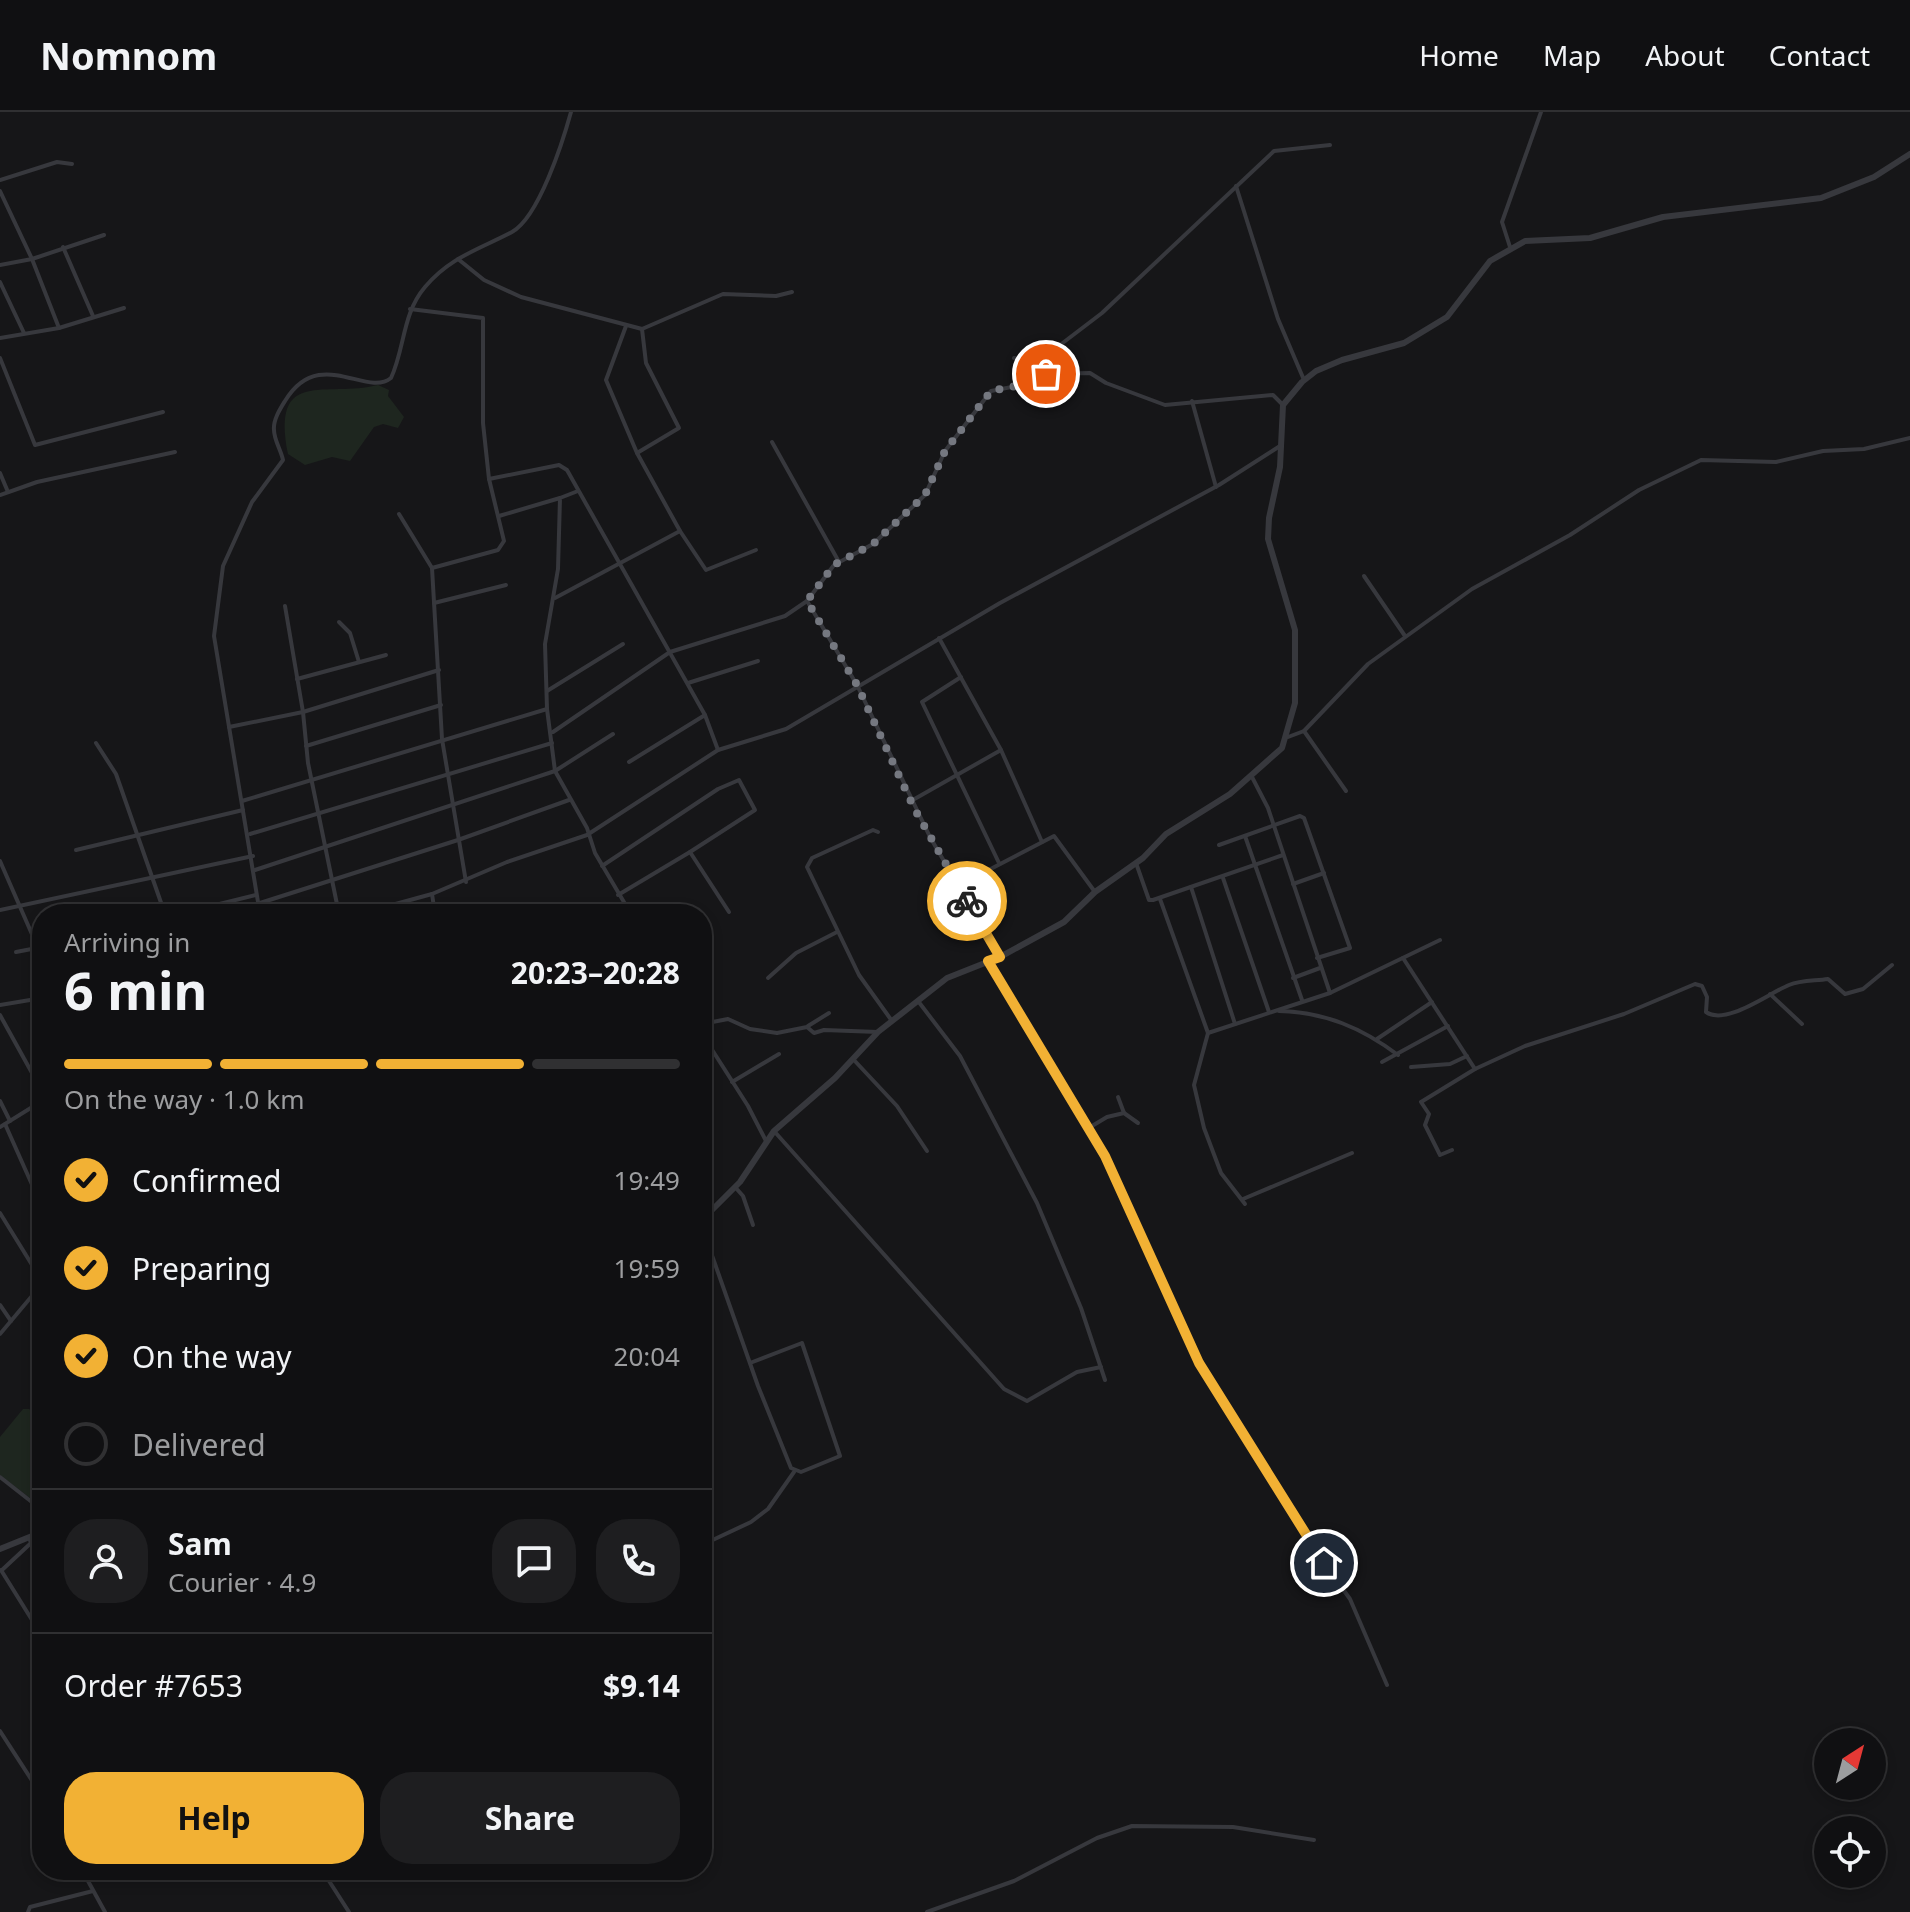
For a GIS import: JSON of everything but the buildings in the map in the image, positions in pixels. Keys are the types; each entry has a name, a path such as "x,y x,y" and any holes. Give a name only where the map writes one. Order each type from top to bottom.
{"street":[{"path":"569,800 458,840 259,903 250,834 228,728 214,636 223,566 246,514 283,460 274,430 280,409 298,384 328,373 386,382 393,374 410,309 423,288 473,248 515,230 525,220 542,194 571,112"},
{"path":"1510,247 1502,222 1541,112"},
{"path":"1039,361 1102,313 1274,151 1330,145"},
{"path":"712,1210 735,1187 774,1131 878,1032 947,978 1000,957 1064,922 1095,892 1136,862 1166,834 1252,777 1282,748 1288,737 1295,703 1295,630 1268,539 1283,405 1304,380 1342,360 1404,343 1447,317 1490,261 1510,247 1541,239 1603,236 1663,217 1821,198 1874,177 1910,154"},
{"path":"0,180 57,162 72,164"},
{"path":"1236,186 1278,319 1304,380"},
{"path":"0,191 32,259 59,328"},
{"path":"0,265 32,259 104,235"},
{"path":"63,247 93,316"},
{"path":"458,259 484,280 521,297 642,329 723,294 776,296 792,292"},
{"path":"0,282 24,333"},
{"path":"0,338 59,328 124,308"},
{"path":"410,309 483,318 483,423 489,479 503,547 432,568"},
{"path":"626,326 606,380 637,453 680,531 706,570 756,550"},
{"path":"637,453 679,428 646,363 642,329"},
{"path":"0,358 35,445 163,412"},
{"path":"1014,358 1039,361 1063,374"},
{"path":"553,732 670,652 785,616 807,601 839,562 873,544 925,495 945,451 991,391 1037,382 1046,374 1090,373 1106,383 1165,405 1273,395 1283,405"},
{"path":"1192,401 1216,487"},
{"path":"1288,737 1304,731 1349,682 1405,637 1510,566 1570,535 1639,490 1701,460 1776,462 1823,451 1864,449 1910,438"},
{"path":"772,442 839,562"},
{"path":"396,904 466,882 507,862 587,835 718,750 786,729 939,638 1216,487 1280,446"},
{"path":"0,495 37,482 175,452"},
{"path":"489,479 559,465 567,470 688,683 705,715 718,750"},
{"path":"0,473 8,492"},
{"path":"499,516 578,491"},
{"path":"560,498 554,599 545,644 547,709 553,732 555,771 587,828 587,835 602,866 625,904"},
{"path":"399,514 432,568 442,739 466,882"},
{"path":"554,599 618,561 680,531"},
{"path":"1364,576 1405,637"},
{"path":"434,603 506,585"},
{"path":"807,601 857,685 911,801 1000,957"},
{"path":"285,606 306,746 337,904"},
{"path":"339,622 350,633 359,663"},
{"path":"939,638 1001,750 1042,842"},
{"path":"547,691 623,644"},
{"path":"297,679 386,655"},
{"path":"688,683 758,661"},
{"path":"228,728 303,712 439,670"},
{"path":"962,676 922,702 999,863"},
{"path":"306,746 441,705"},
{"path":"242,801 547,709"},
{"path":"629,762 705,715"},
{"path":"1304,731 1346,791"},
{"path":"255,870 555,771 613,734"},
{"path":"96,743 116,774 161,904"},
{"path":"250,834 552,743"},
{"path":"911,801 1001,750"},
{"path":"1252,777 1268,808 1330,993"},
{"path":"602,866 718,789 739,780 755,810 618,895"},
{"path":"76,850 243,810"},
{"path":"1219,845 1300,816 1304,818 1350,948 1317,958"},
{"path":"878,832 873,830 807,862 859,975 892,1021"},
{"path":"958,886 1054,836 1095,892"},
{"path":"1245,836 1253,867 1302,1001"},
{"path":"690,852 729,912"},
{"path":"1136,862 1149,900 1223,878 1283,855"},
{"path":"0,910 253,856"},
{"path":"0,861 32,931"},
{"path":"1293,884 1324,873"},
{"path":"1223,878 1272,1012"},
{"path":"1191,887 1235,1024"},
{"path":"432,894 434,904"},
{"path":"220,904 256,895"},
{"path":"1160,899 1208,1033 1194,1085 1204,1128 1221,1173 1244,1202 1352,1153"},
{"path":"768,978 796,953 837,932"},
{"path":"1208,1033 1330,993 1440,940"},
{"path":"16,952 32,949"},
{"path":"1403,958 1475,1069"},
{"path":"988,961 1105,1156 1199,1363 1311,1545 1350,1599 1387,1685"},
{"path":"1452,1150 1440,1155 1425,1125 1429,1114 1421,1102 1475,1069 1525,1046 1624,1014 1695,984 1702,986 1710,1016 1744,1009 1793,983 1828,979 1845,994 1863,989 1892,965"},
{"path":"1292,978 1320,968"},
{"path":"1770,994 1802,1024"},
{"path":"0,1005 32,1000"},
{"path":"918,1001 960,1056 1037,1203 1081,1308 1105,1380"},
{"path":"1377,1039 1432,1002"},
{"path":"1272,1012 1301,1012 1335,1020 1377,1039 1398,1055"},
{"path":"712,1022 728,1019 750,1029 777,1033 807,1027 829,1013"},
{"path":"0,1015 32,1073"},
{"path":"1382,1062 1448,1026"},
{"path":"807,1027 814,1033 824,1030 878,1032"},
{"path":"712,1050 766,1141"},
{"path":"732,1082 779,1054"},
{"path":"1411,1067 1450,1064 1467,1056"},
{"path":"853,1059 897,1106 927,1151"},
{"path":"1118,1097 1124,1113 1138,1123"},
{"path":"0,1101 5,1124 32,1185"},
{"path":"5,1124 32,1107"},
{"path":"1087,1129 1107,1117 1124,1113"},
{"path":"774,1131 1004,1389 1027,1401 1077,1372 1101,1367"},
{"path":"735,1187 743,1196 753,1225"},
{"path":"0,1213 32,1267"},
{"path":"0,1235 9,1230"},
{"path":"712,1255 776,1433 794,1472"},
{"path":"0,1334 32,1295"},
{"path":"0,1305 11,1321"},
{"path":"712,1540 760,1516 794,1472 840,1456 802,1343 750,1363"},
{"path":"0,1477 32,1502"},
{"path":"0,1549 30,1540"},
{"path":"30,1540 1,1571 32,1620"},
{"path":"0,1731 32,1781"},
{"path":"927,1912 1014,1881 1097,1838 1132,1826 1233,1827 1314,1840"},
{"path":"87,1880 105,1912"},
{"path":"328,1880 349,1912"},
{"path":"28,1912 30,1907 93,1891"}],"shaded area":[{"path":"378,385 389,390 388,396 404,417 398,428 383,424 374,427 350,461 332,457 305,465 288,454 285,427 287,408 295,397 307,392"},
{"path":"23,1409 32,1411 32,1499 0,1475 0,1437"}],"way so far":[{"path":"967,901 914,808 857,685 807,601 834,565 873,544 898,517 925,495 945,451 991,391 1037,382 1046,374"}],"route":[{"path":"967,901 1000,957 988,961 1013,1000 1039,1051 1105,1156 1199,1363 1324,1563"}]}
